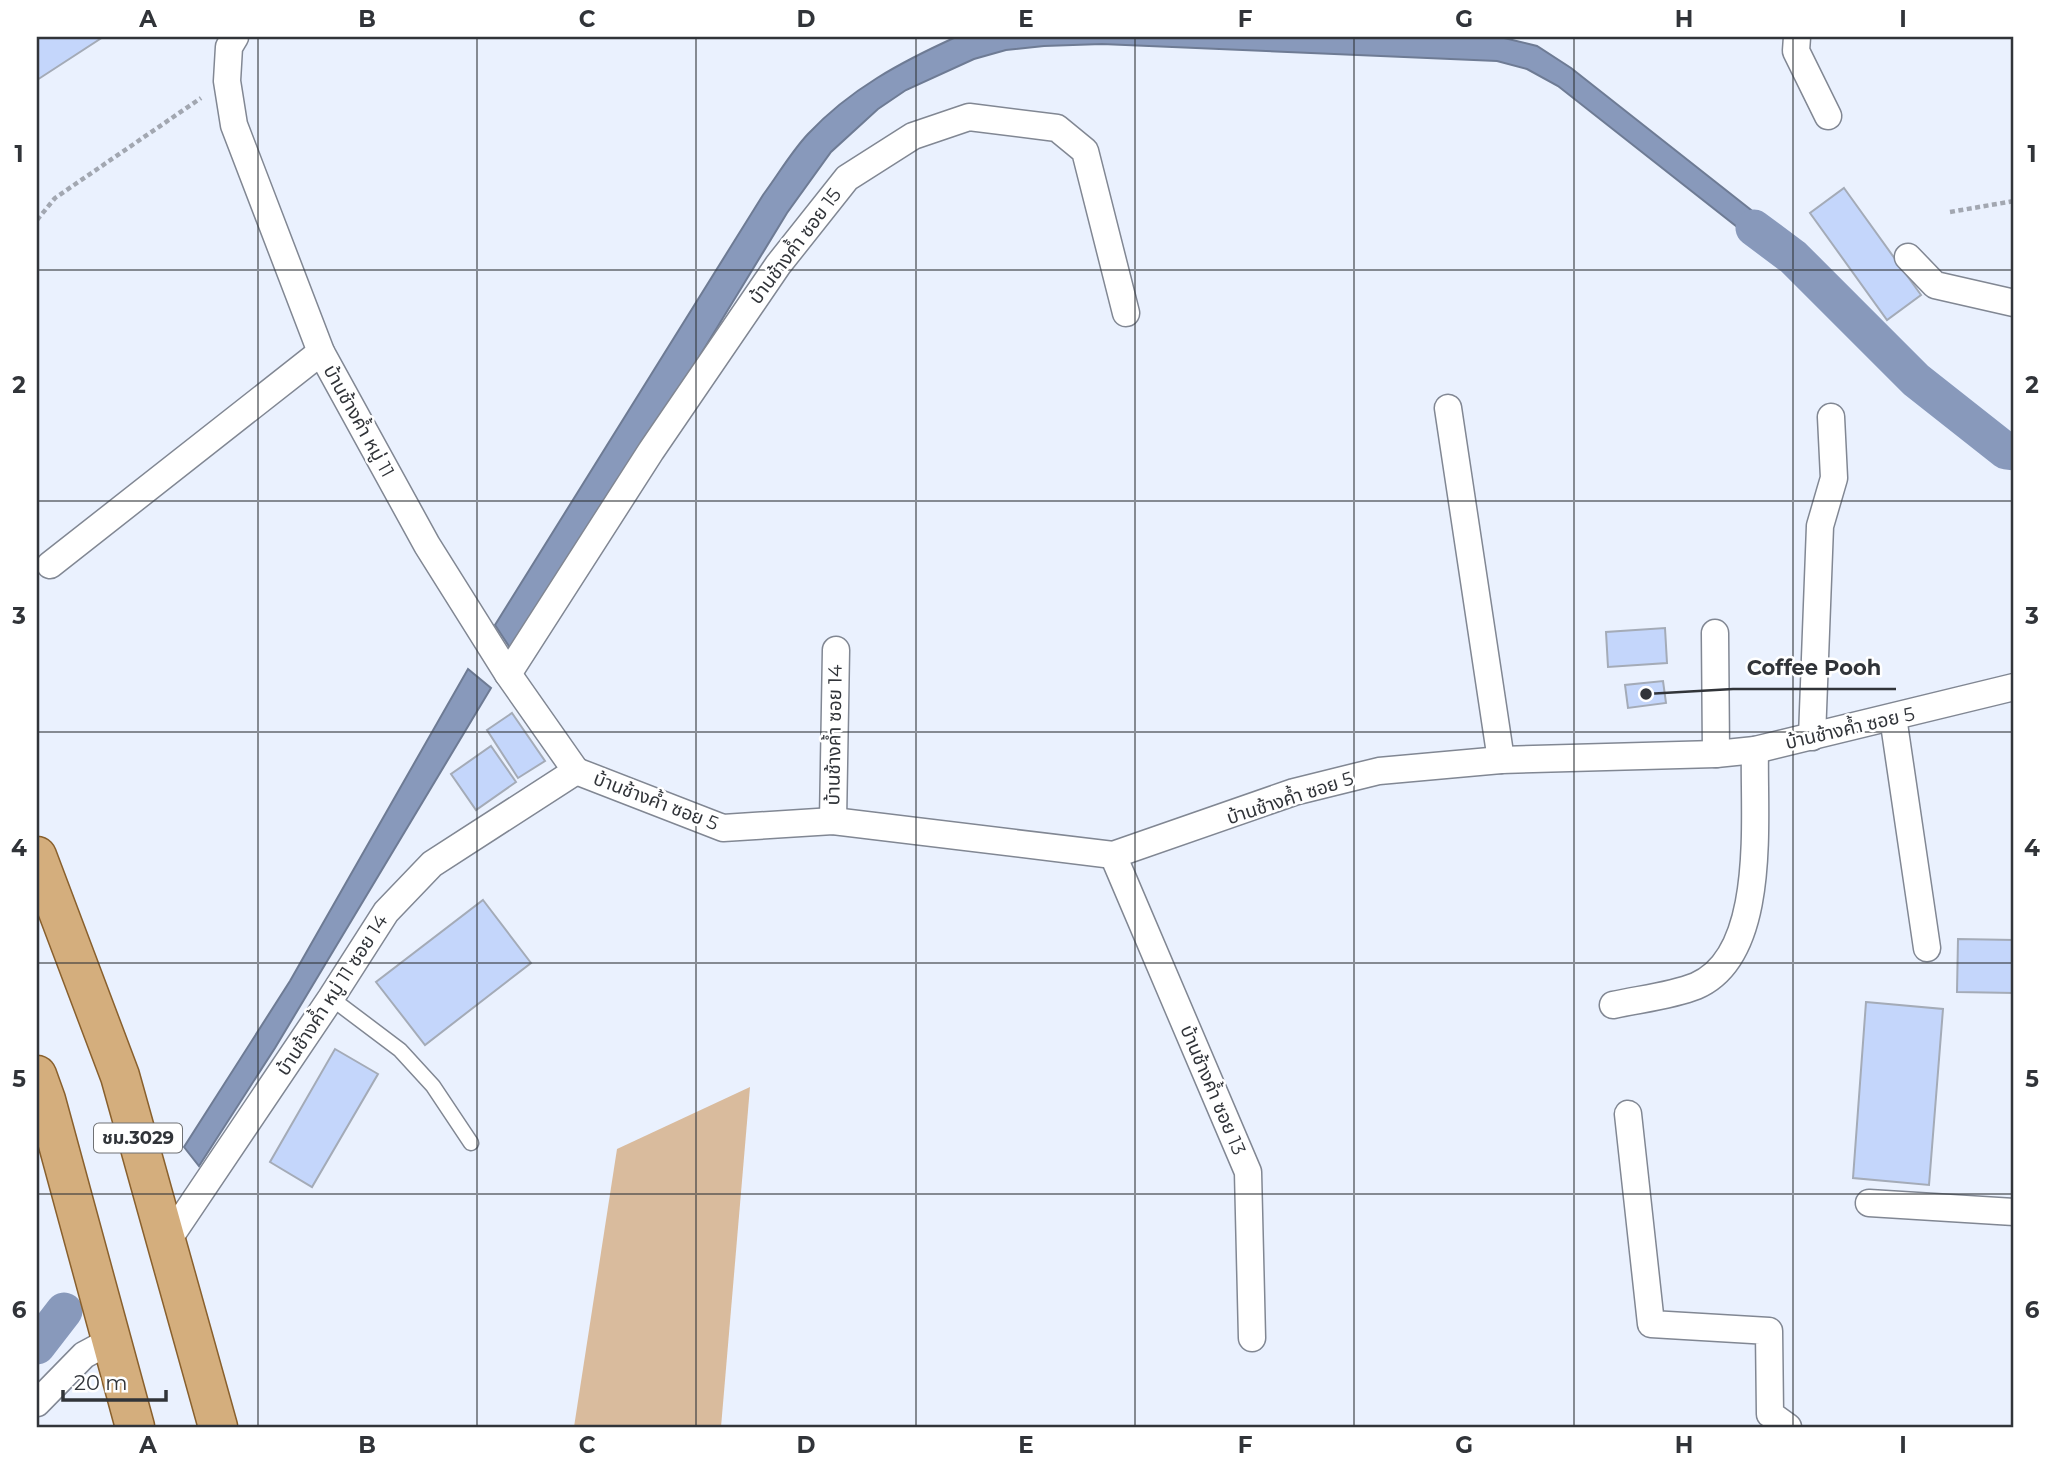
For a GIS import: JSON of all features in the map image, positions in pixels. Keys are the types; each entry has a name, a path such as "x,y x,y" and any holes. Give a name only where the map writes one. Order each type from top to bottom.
{"main road":[{"name":"ชม.3029","path":"37,856 120,1076 168,1240 218,1427"},
{"path":"37,1075 47,1100 135,1427"}],"street":[{"name":"บ้านช้างค้ำ หมู่ 11","path":"235,37 229,47 227,81 234,125 321,352 427,545 508,674 576,771"},
{"path":"1797,37 1796,51 1828,116"},
{"name":"บ้านช้างค้ำ ซอย 15","path":"508,674 651,451 778,265 847,178 913,136 969,117 1057,128 1085,151 1126,313"},
{"path":"1908,257 1935,285 2014,303"},
{"path":"50,565 321,352"},
{"path":"1448,408 1500,760"},
{"path":"1812,737 1820,526 1834,478 1831,417"},
{"path":"1715,633 1716,754"},
{"name":"บ้านช้างค้ำ ซอย 14","path":"833,821 836,650"},
{"name":"บ้านช้างค้ำ ซอย 5","path":"576,771 723,828 833,821 1113,855 1294,792 1379,771 1500,760 1716,754 1755,750 2014,687"},
{"path":"1893,718 1927,948"},
{"path":"1613,1005 1696,986 1715,974 1730,959 1751,905 1755,750"},
{"name":"บ้านช้างค้ำ หมู่ 11 ซอย 14","path":"168,1240 386,912 432,864 576,771"},
{"name":"บ้านช้างค้ำ ซอย 13","path":"1113,855 1248,1172 1252,1338"},
{"path":"1628,1114 1651,1324 1769,1331 1770,1414 1788,1427"},
{"path":"1870,1203 2014,1212"},
{"path":"37,1403 84,1355 111,1340"}],"lane":[{"path":"331,998 400,1050 433,1086 471,1143"}],"path":[{"path":"37,220 55,198 227,81"},
{"path":"1950,212 2014,201"}],"shaded area":[{"path":"750,1087 721,1427 574,1427 617,1149"}],"water":[{"path":"956,37 1500,37 1537,46 1571,68 1802,250 1788,267 1558,86 1527,69 1497,61 1102,44 1006,50 974,59 906,90 878,109 831,152 787,213 690,372 512,651 495,625 790,156 824,118 859,90 916,56"},
{"path":"468,669 491,688 275,1048 199,1166 184,1147 290,981"}],"building":[{"path":"37,37 103,37 37,80"},
{"path":"1844,188 1921,295 1887,320 1810,213"},
{"path":"1665,628 1667,663 1608,667 1606,632"},
{"path":"1663,681 1666,703 1628,708 1625,685"},
{"path":"512,713 545,761 518,778 487,730"},
{"path":"491,746 516,782 476,810 451,774"},
{"path":"483,900 531,963 425,1045 376,982"},
{"path":"1958,939 2014,940 2014,993 1957,992"},
{"path":"1866,1002 1943,1009 1929,1185 1853,1178"},
{"path":"335,1049 378,1074 312,1187 270,1162"}],"waterway":[{"path":"1754,228 1793,257 1916,380 2006,451 2014,452"},
{"path":"37,1346 64,1311"}],"place":[{"name":"Coffee Pooh","path":"1646,694"}]}
